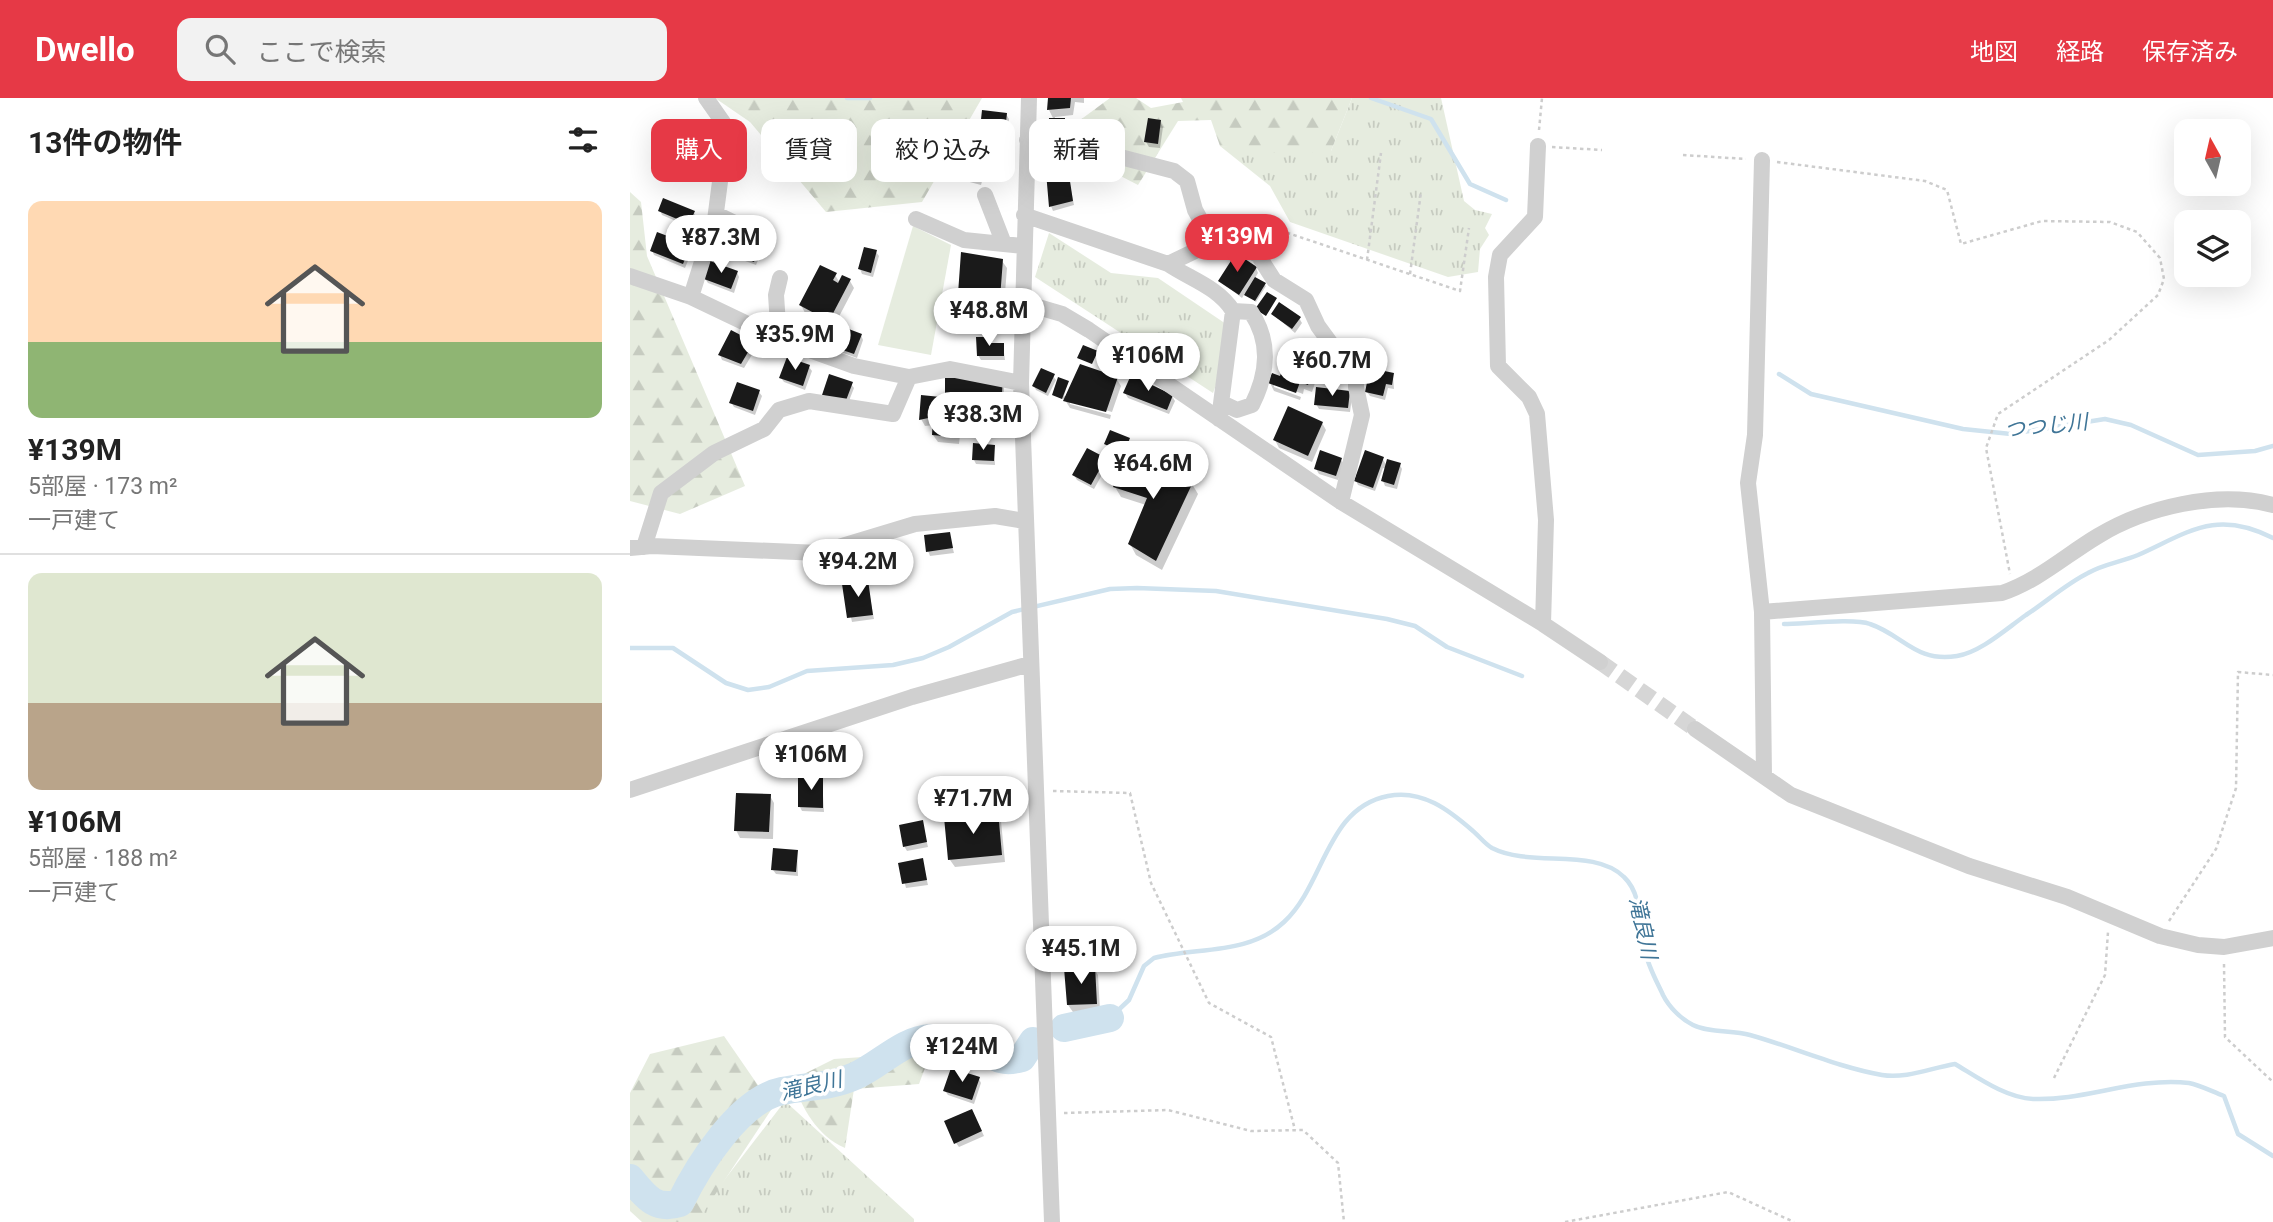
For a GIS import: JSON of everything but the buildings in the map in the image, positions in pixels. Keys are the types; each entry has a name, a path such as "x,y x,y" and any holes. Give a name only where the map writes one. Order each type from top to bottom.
{"street":[{"path":"691,297 716,214 727,128 706,98"},
{"path":"1027,101 1021,302 1024,521 1050,1113 1052,1222"},
{"path":"1027,140 1060,151 1105,153 1174,171 1187,181 1195,210 1205,228 1258,255 1273,280 1306,300 1318,326 1337,352 1356,361 1356,387 1362,415 1341,502"},
{"path":"1538,146 1535,217 1500,255 1496,276 1498,366 1529,397 1536,414 1546,520 1543,624"},
{"path":"1762,160 1755,435 1748,483 1762,612 1764,776"},
{"path":"985,195 1004,244"},
{"path":"716,214 761,236"},
{"path":"1024,215 1168,264 1227,301 1233,311 1221,411"},
{"path":"916,219 964,240 1023,246"},
{"path":"1168,264 1195,251 1214,233"},
{"path":"630,276 691,297 779,339 855,366 909,377 950,369 1021,383"},
{"path":"779,339 776,295 780,278"},
{"path":"1021,302 1062,314 1221,411 1341,502 1543,624 1600,662"},
{"path":"1221,411 1252,405 1267,348 1261,327 1251,312 1233,311"},
{"path":"909,377 893,414 809,401 779,410 764,429 714,453 661,493 637,547 819,553 915,524 995,516 1024,521"},
{"path":"1762,612 2002,593 2027,584 2097,537 2134,516 2214,501 2259,501 2273,505"},
{"path":"630,790 912,696 1030,664"},
{"path":"1695,729 1791,795 1969,866 2067,897 2160,936 2198,945 2224,947 2273,938"}],"path":[{"path":"1542,98 1538,146 1602,150"},
{"path":"1367,260 1381,153"},
{"path":"1683,155 1762,160 1925,181 1947,190 1961,244 2042,221 2110,222 2137,232 2160,258 2164,279 2158,295 2146,307 2109,340 1998,414 1986,448 2013,589"},
{"path":"1410,274 1421,192"},
{"path":"1258,255 1279,230 1460,291 1469,228"},
{"path":"2160,936 2216,849 2236,788 2238,672 2273,676"},
{"path":"1036,790 1130,793 1151,883 1197,979 1209,1003 1271,1037 1295,1130"},
{"path":"2054,1078 2105,975 2109,915"},
{"path":"2224,947 2225,1037 2273,1083"},
{"path":"1050,1113 1168,1110 1251,1131 1303,1130 1338,1163 1344,1222"},
{"path":"1565,1222 1728,1192 1794,1222"}],"green space":[{"path":"715,98 982,98 970,119 871,119 871,182 934,182 922,202 826,212 801,182 857,182 857,119 761,119 761,135 746,119"},
{"path":"1110,98 1136,98 1151,108 1183,102 1181,98 1352,98 1331,151 1283,154 1220,146 1211,120 1178,121 1138,185 1125,178 1125,119 1082,119"},
{"path":"1352,98 1441,98 1464,201 1475,210 1492,214 1485,228 1489,235 1480,249 1478,272 1448,277 1290,222 1270,186 1220,146 1331,151"},
{"path":"630,192 641,202 647,256 745,486 680,514 630,501"},
{"path":"913,226 951,245 931,355 878,345"},
{"path":"1049,233 1111,273 1158,278 1229,326 1230,347 1213,393 1035,277"},
{"path":"724,1036 773,1107 697,1222 642,1222 630,1211 630,1093 650,1054"},
{"path":"927,1041 949,1047 955,1054 925,1068 919,1084 854,1089 845,1148 819,1129 801,1101 792,1080 834,1059 877,1056"},
{"path":"785,1101 914,1219 914,1222 692,1222"}],"waterway":[{"name":"つつじ川","path":"847,98 870,98"},
{"name":"つつじ川","path":"1371,98 1431,119 1470,184 1506,200"},
{"name":"つつじ川","path":"1779,374 1811,394 1963,429 2011,434 2105,419 2131,425 2198,455 2255,451 2273,446"},
{"path":"1784,624 1862,622 1882,629 1910,647 1931,656 1957,656 1984,645 2088,573 2138,555 2188,532 2203,527 2235,525 2273,538"},
{"path":"630,648 673,648 726,683 748,690 769,687 807,671 893,665 923,658 949,647 1012,612 1110,589 1137,588 1216,591 1387,619 1415,626 1447,647 1522,676"},
{"name":"滝良川","path":"1110,1018 1129,1000 1144,966 1154,958 1239,945 1270,933 1298,906 1328,849 1351,815 1367,803 1388,796 1412,796 1424,798 1445,809 1492,848 1525,857 1596,863 1611,868 1624,877 1637,902 1645,951 1655,979 1672,1008 1693,1025 1750,1035 1848,1067 1882,1075 1909,1074 1955,1064 1982,1081 2023,1098 2052,1099 2149,1083 2189,1083 2224,1096 2238,1134 2273,1156"},
{"name":"滝良川","path":"1064,1028 1110,1018"},
{"name":"滝良川","path":"630,1178 651,1200 664,1205 680,1203 697,1171 722,1136 750,1107 766,1097 782,1091 846,1080 921,1039 940,1038 969,1042 1005,1060 1022,1058 1033,1041"}],"tunnel":[{"path":"1600,662 1695,729"}]}
